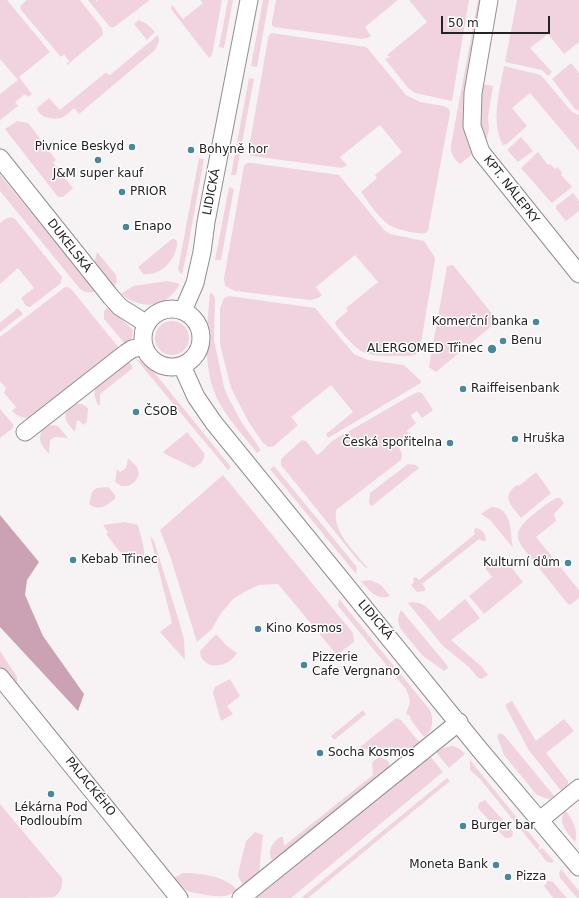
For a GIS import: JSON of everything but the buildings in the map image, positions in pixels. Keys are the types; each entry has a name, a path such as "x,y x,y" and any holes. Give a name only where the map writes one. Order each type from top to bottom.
{"street":[{"name":"LIDICKÁ","path":"183,311 195,283 202,252 206,222 249,0"},
{"name":"KPT. NÁLEPKY","path":"489,0 473,93 472,126 481,152 579,274"},
{"name":"DUKELSKÁ","path":"0,158 110,297 120,307 147,324"},
{"path":"167,309 183,311 192,316 198,324 201,334 201,344 198,353 191,361 182,366 163,366 148,355 144,346 143,338 147,324 152,317 167,309"},
{"path":"25,432 126,353 144,346"},
{"name":"LIDICKÁ","path":"182,366 196,397 214,423 488,760 579,867"},
{"name":"PALACKÉHO","path":"0,677 179,898"},
{"path":"241,898 458,722"},
{"path":"540,820 579,788"}],"shaded area":[{"path":"0,0 7,0 50,52 19,77 32,94 28,97 25,94 15,102 18,106 0,120 0,94 18,80 0,59"},
{"path":"27,0 80,0 102,28 103,35 67,65 66,64 69,61 64,54 61,57 21,10 20,6"},
{"path":"88,0 96,0 96,2 98,0 150,0 113,28 109,26"},
{"path":"200,0 222,0 212,55 209,58 171,9 172,5 183,19 203,3"},
{"path":"228,0 233,0 224,48 219,47"},
{"path":"263,0 269,0 257,67 251,66"},
{"path":"276,0 398,0 365,27 371,36 362,39 274,27 272,22"},
{"path":"409,0 469,0 452,101 415,93 408,88 385,59 390,57 387,55 427,22"},
{"path":"478,0 482,0 466,81 463,106 465,131 468,142 474,153 460,164 453,156 451,145"},
{"path":"517,0 579,0 579,42 564,54 548,34 530,48 552,72 548,76 542,70 505,62"},
{"path":"139,20 147,24 155,32 147,40 134,24"},
{"path":"272,33 366,47 406,95 420,102 444,106 449,109 450,113 428,231 425,233 413,232 389,225 377,214 361,192 377,178 375,175 402,152 380,125 340,157 347,165 342,168 252,156 248,153 268,39 269,35"},
{"path":"158,35 159,41 155,50 79,114 74,108 63,117 54,119 46,118 38,111 37,108 49,98 60,110 105,73 110,75"},
{"path":"571,63 579,73 579,111 575,109 552,79"},
{"path":"504,66 541,75 572,112 579,115 579,151 530,93 512,108 527,126 507,144 503,145 497,126 497,106"},
{"path":"249,78 254,79 236,175 231,175"},
{"path":"482,84 493,86 488,117 489,129 486,143 479,114"},
{"path":"17,121 28,123 56,160 53,163 59,169 56,172 60,175 62,174 73,188 63,197 58,197 5,129"},
{"path":"521,137 533,151 518,162 508,151 508,149"},
{"path":"538,152 548,165 550,164 555,169 558,167 562,173 561,175 572,187 552,203 521,168"},
{"path":"199,158 204,159 182,274 178,269"},
{"path":"247,163 339,175 384,230 390,234 424,241 435,260 420,349 417,354 412,356 383,356 367,354 356,348 337,327 335,323 348,311 346,308 378,282 355,255 316,287 322,295 318,298 310,300 235,291 225,286 224,278 244,166"},
{"path":"0,175 95,291 87,292 80,289 0,191"},
{"path":"229,187 234,189 221,260 215,260"},
{"path":"573,193 579,201 579,211 566,221 556,209 556,206"},
{"path":"11,217 15,219 62,277 60,284 30,307 26,306 21,298 34,288 18,268 0,284 0,223"},
{"path":"172,239 177,241 177,247 175,254 167,265 156,272 143,274 138,267"},
{"path":"97,252 116,275 117,281 114,287 94,264"},
{"path":"453,265 493,315 493,325 436,372 429,367 447,266"},
{"path":"167,281 180,284 168,298 154,304 146,305 138,303 121,294 133,286"},
{"path":"65,287 72,290 119,348 33,417 21,417 12,411 16,407 4,393 6,388 0,381 0,337"},
{"path":"210,293 213,294 215,298 214,340 224,387 242,423 261,450 257,453 224,411 214,391 210,377 207,349"},
{"path":"229,296 315,308 354,354 368,360 404,365 421,381 421,383 328,438 326,434 353,412 331,385 291,417 298,425 274,446 268,447 263,443 248,421 231,388 220,344 220,308 224,298"},
{"path":"108,307 132,329 132,336 125,344 104,319 104,311"},
{"path":"18,308 23,314 0,332 0,323"},
{"path":"169,321 175,321 179,322 186,328 189,338 188,345 182,352 175,355 169,355 165,354 158,348 155,341 155,335 156,331 162,324"},
{"path":"136,359 149,366 231,467 228,470"},
{"path":"128,360 133,368 100,394 100,405 98,405 95,392 98,384"},
{"path":"418,392 422,393 433,410 422,418 417,411 411,415 416,423 407,431 409,435 399,447 402,454 401,460 336,510 336,518 341,533 350,547 368,567 366,568 356,558 281,465 281,459 302,440 306,441 317,455 332,441"},
{"path":"74,404 82,404 88,408 87,422 83,425 77,420 75,432 66,421 67,411"},
{"path":"0,409 13,424 13,428 0,438"},
{"path":"50,425 58,426 68,438 55,437 50,440 49,454 42,446 40,437 42,430"},
{"path":"187,432 204,453 204,458 201,464 200,463 194,468 163,452"},
{"path":"128,458 137,467 139,474 132,484 121,486 115,482 117,469 120,472 126,468"},
{"path":"408,464 416,465 419,468 372,506 369,503 370,493"},
{"path":"274,466 356,566 356,574 270,469"},
{"path":"536,472 551,493 521,518 509,502 509,494 512,489 517,485 519,486"},
{"path":"223,475 353,633 354,642 337,655 278,584 259,585 233,599 221,613 212,629 197,642 170,556 160,530"},
{"path":"108,487 115,495 115,499 100,508 89,504 92,492 96,488"},
{"path":"556,498 560,498 564,503 554,514 556,521 536,537 579,590 579,598 570,605 523,548 518,537 520,528 528,518"},
{"path":"491,507 498,508 507,516 511,528 513,548 490,520 481,514"},
{"path":"0,515 39,562 27,580 25,595 43,636 84,694 78,711 0,627"},
{"path":"125,522 138,525 144,552 144,557 139,563 130,562 121,553 106,534 108,532 103,525"},
{"path":"475,528 484,533 486,539 485,541 479,539 422,584 425,591 417,592 411,585 414,582 413,578 416,577 419,580 475,534"},
{"path":"150,536 154,541 179,621 184,640 185,660 160,632 172,623"},
{"path":"498,557 504,558 523,582 484,614 469,596 492,577 485,568 490,561"},
{"path":"370,580 381,585 390,596 381,597 373,594 361,581"},
{"path":"339,599 430,710 432,725 427,735 424,737 410,719 411,718 408,714 407,716 410,702 406,689 338,606"},
{"path":"465,599 480,618 451,640 482,667 488,675 482,679 478,678 469,667 443,646 408,603 414,602 422,604 439,621"},
{"path":"401,610 448,668 444,671 422,655 400,628 398,621"},
{"path":"216,634 227,646 237,653 231,660 217,666 203,660 200,651"},
{"path":"0,651 17,677 17,683 13,687 0,668"},
{"path":"230,679 240,696 227,706 233,714 221,721 213,693 215,687"},
{"path":"512,701 536,741 564,719 574,731 546,753 568,781 568,787 562,792 528,749 506,707 506,704"},
{"path":"363,710 366,714 334,740 331,736"},
{"path":"396,718 401,720 420,743 413,748 399,752 359,748"},
{"path":"500,733 504,735 555,797 548,799 537,795 504,755 497,736"},
{"path":"453,746 460,749 465,754 449,768 436,752 445,747"},
{"path":"430,756 443,772 291,898 256,898"},
{"path":"379,757 389,762 389,766 385,770 277,859 271,859 270,850 277,839 283,837 284,846 373,775 372,762"},
{"path":"470,760 540,846 538,848 540,850 542,848 554,861 552,863 547,862 480,779 470,770"},
{"path":"447,778 450,781 308,898 301,898"},
{"path":"485,800 513,832 512,837 504,837 478,808 479,803"},
{"path":"0,804 62,878 61,889 54,897 0,898"},
{"path":"565,810 574,825 576,833 575,842 564,827 562,819"},
{"path":"255,832 263,835 259,873 243,885 238,876 240,865 246,841"},
{"path":"561,869 579,891 579,898 577,898 560,878 559,873"},
{"path":"183,873 220,878 232,885 237,890 223,896 211,896 188,891 174,878"},
{"path":"548,881 553,882 567,898 553,898 544,886"}],"place":[{"name":"Pivnice Beskyd","path":"132,147"},
{"name":"Bohyně hor","path":"191,150"},
{"name":"J&M super kauf","path":"98,160"},
{"name":"PRIOR","path":"122,192"},
{"name":"Enapo","path":"126,227"},
{"name":"Komerční banka","path":"536,322"},
{"name":"Benu","path":"503,341"},
{"name":"ALERGOMED Třinec","path":"492,349"},
{"name":"Raiffeisenbank","path":"463,389"},
{"name":"ČSOB","path":"136,412"},
{"name":"Hruška","path":"515,439"},
{"name":"Česká spořitelna","path":"450,443"},
{"name":"Kebab Třinec","path":"73,560"},
{"name":"Kulturní dům","path":"568,563"},
{"name":"Kino Kosmos","path":"258,629"},
{"name":"Pizzerie Cafe Vergnano","path":"304,665"},
{"name":"Socha Kosmos","path":"320,753"},
{"name":"Lékárna Pod Podloubím","path":"51,794"},
{"name":"Burger bar","path":"463,826"},
{"name":"Moneta Bank","path":"496,865"},
{"name":"Pizza","path":"508,877"}]}
